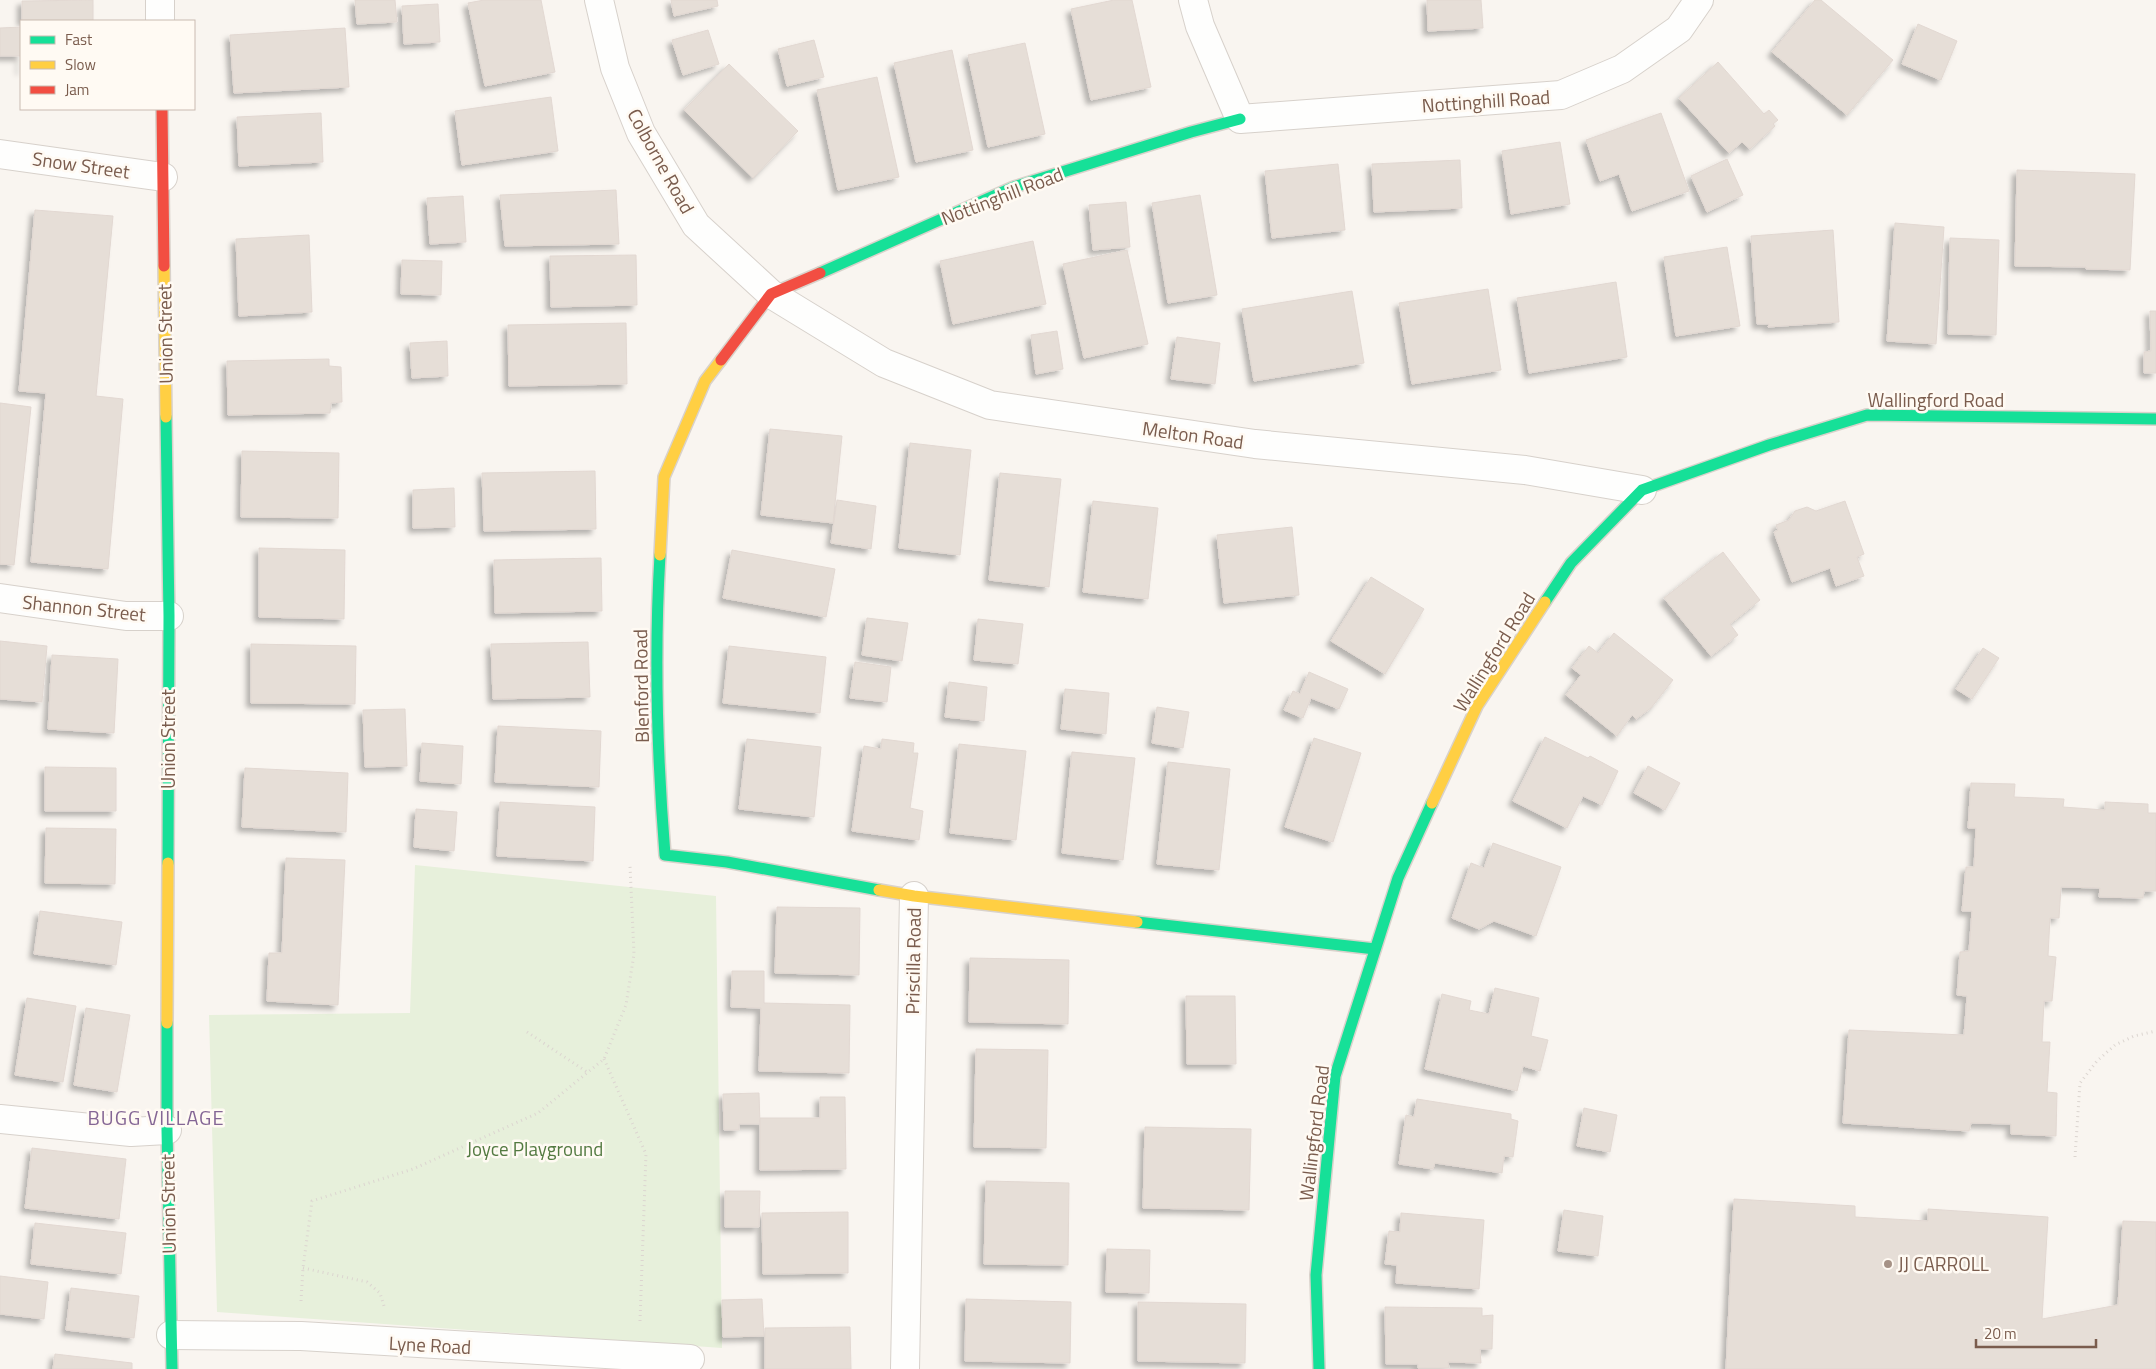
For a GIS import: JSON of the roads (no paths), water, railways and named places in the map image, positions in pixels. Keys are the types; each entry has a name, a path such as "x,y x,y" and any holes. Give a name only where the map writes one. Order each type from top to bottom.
{"street":[{"path":"160,0 160,20"},
{"name":"Colborne Road","path":"599,0 615,68 641,133 696,225 771,294"},
{"path":"1192,0 1200,26 1240,119"},
{"name":"Nottinghill Road","path":"771,294 1014,187 1191,132 1240,119 1561,95 1622,69 1679,29 1699,0"},
{"name":"Union Street","path":"162,110 169,616 167,1130 172,1369"},
{"name":"Snow Street","path":"0,154 163,176"},
{"name":"Melton Road","path":"771,294 884,364 990,405 1255,444 1525,470 1642,490"},
{"name":"Blenford Road","path":"771,294 705,381 664,477 656,626 661,805 665,855 727,862 914,896"},
{"name":"Wallingford Road","path":"1319,1369 1316,1275 1335,1076 1398,878 1477,706 1571,563 1642,490 1768,445 1867,415 2156,419"},
{"name":"Shannon Street","path":"0,598 126,616 169,616"},
{"name":"Priscilla Road","path":"905,1369 914,896 1375,950"},
{"path":"0,1119 131,1132 167,1130"},
{"name":"Lyne Road","path":"171,1335 301,1336 690,1359"}],"place":[{"name":"JJ CARROLL","path":"1888,1264"}],"district":[{"name":"BUGG VILLAGE","path":"156,1118"}],"park label":[{"name":"Joyce Playground","path":"535,1149"}]}
